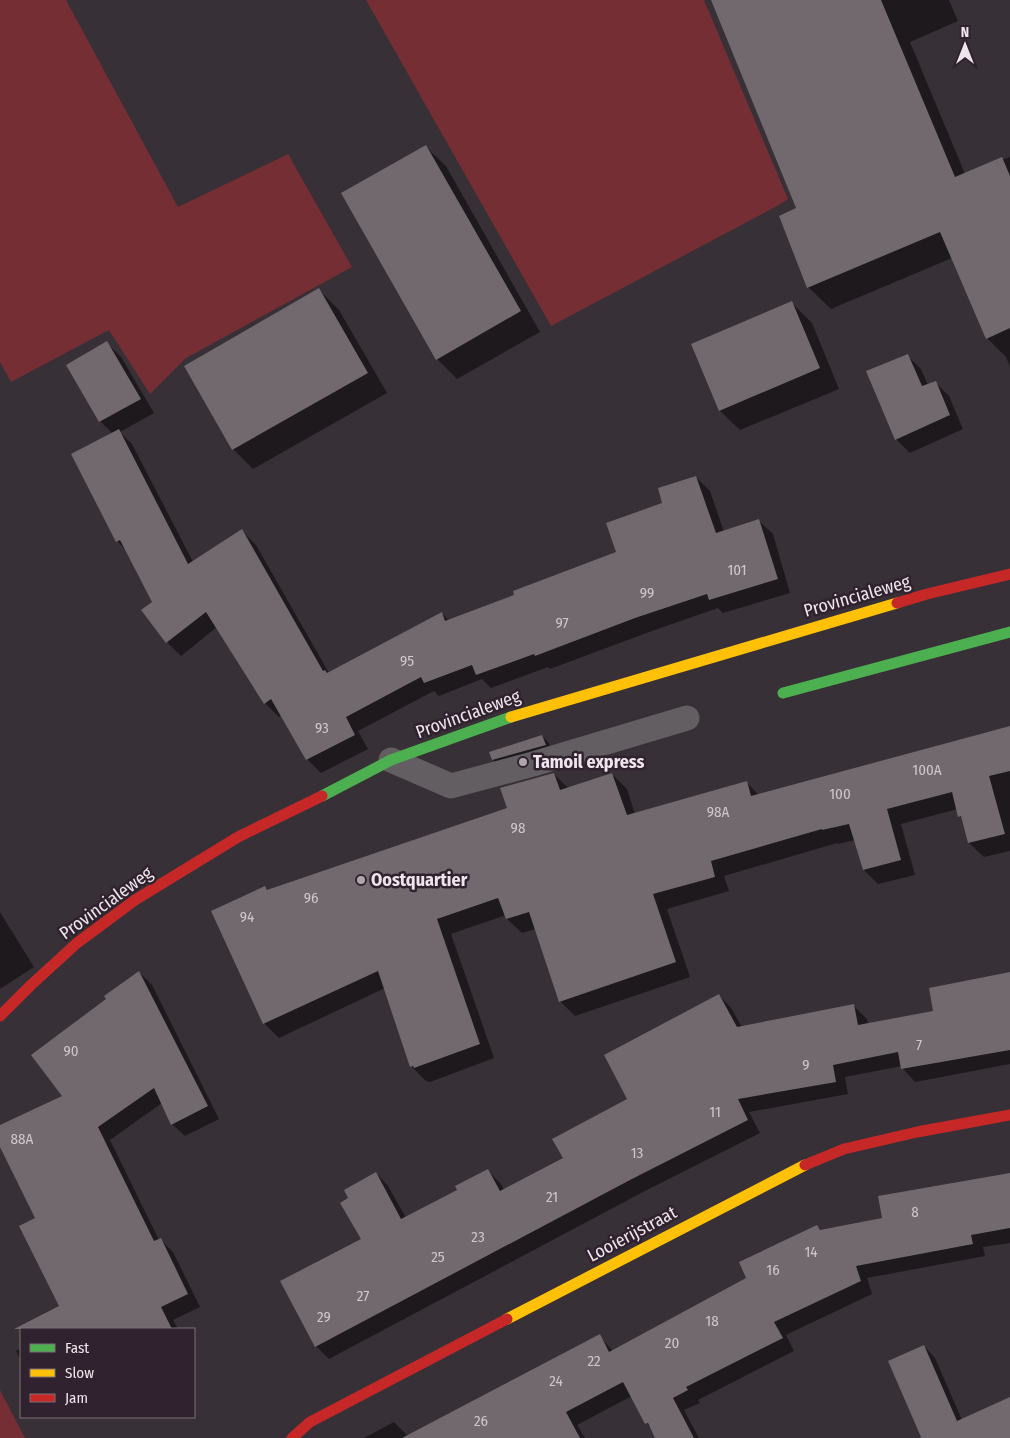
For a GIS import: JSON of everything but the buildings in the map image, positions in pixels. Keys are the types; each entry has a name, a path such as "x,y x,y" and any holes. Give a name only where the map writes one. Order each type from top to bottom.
{"street":[{"name":"Provincialeweg","path":"0,1016 77,943 135,900 238,837 391,760 524,712 927,594 1010,574"},
{"path":"783,693 1010,632"},
{"name":"Looierijstraat","path":"292,1438 310,1422 799,1167 844,1149 917,1132 1010,1116"}],"lane":[{"path":"391,760 450,786 533,764 687,718"}],"shaded area":[{"path":"0,0 66,0 178,207 288,154 352,267 186,358 150,394 109,330 11,382 0,362"},
{"path":"366,0 704,0 788,199 551,326"},
{"path":"0,1390 25,1438 0,1438"}],"traffic: fast":[{"path":"783,693 1010,632"},
{"path":"322,796 391,760 511,717"}],"traffic: slow":[{"path":"511,717 897,603"},
{"path":"507,1319 805,1165"}],"traffic: jam":[{"path":"897,603 1010,574"},
{"path":"0,1016 77,943 135,900 238,837 322,796"},
{"path":"805,1165 844,1149 917,1132 1010,1115"},
{"path":"292,1438 310,1422 507,1319"}],"place":[{"name":"Tamoil express","path":"523,762"},
{"name":"Oostquartier","path":"361,880"}]}
